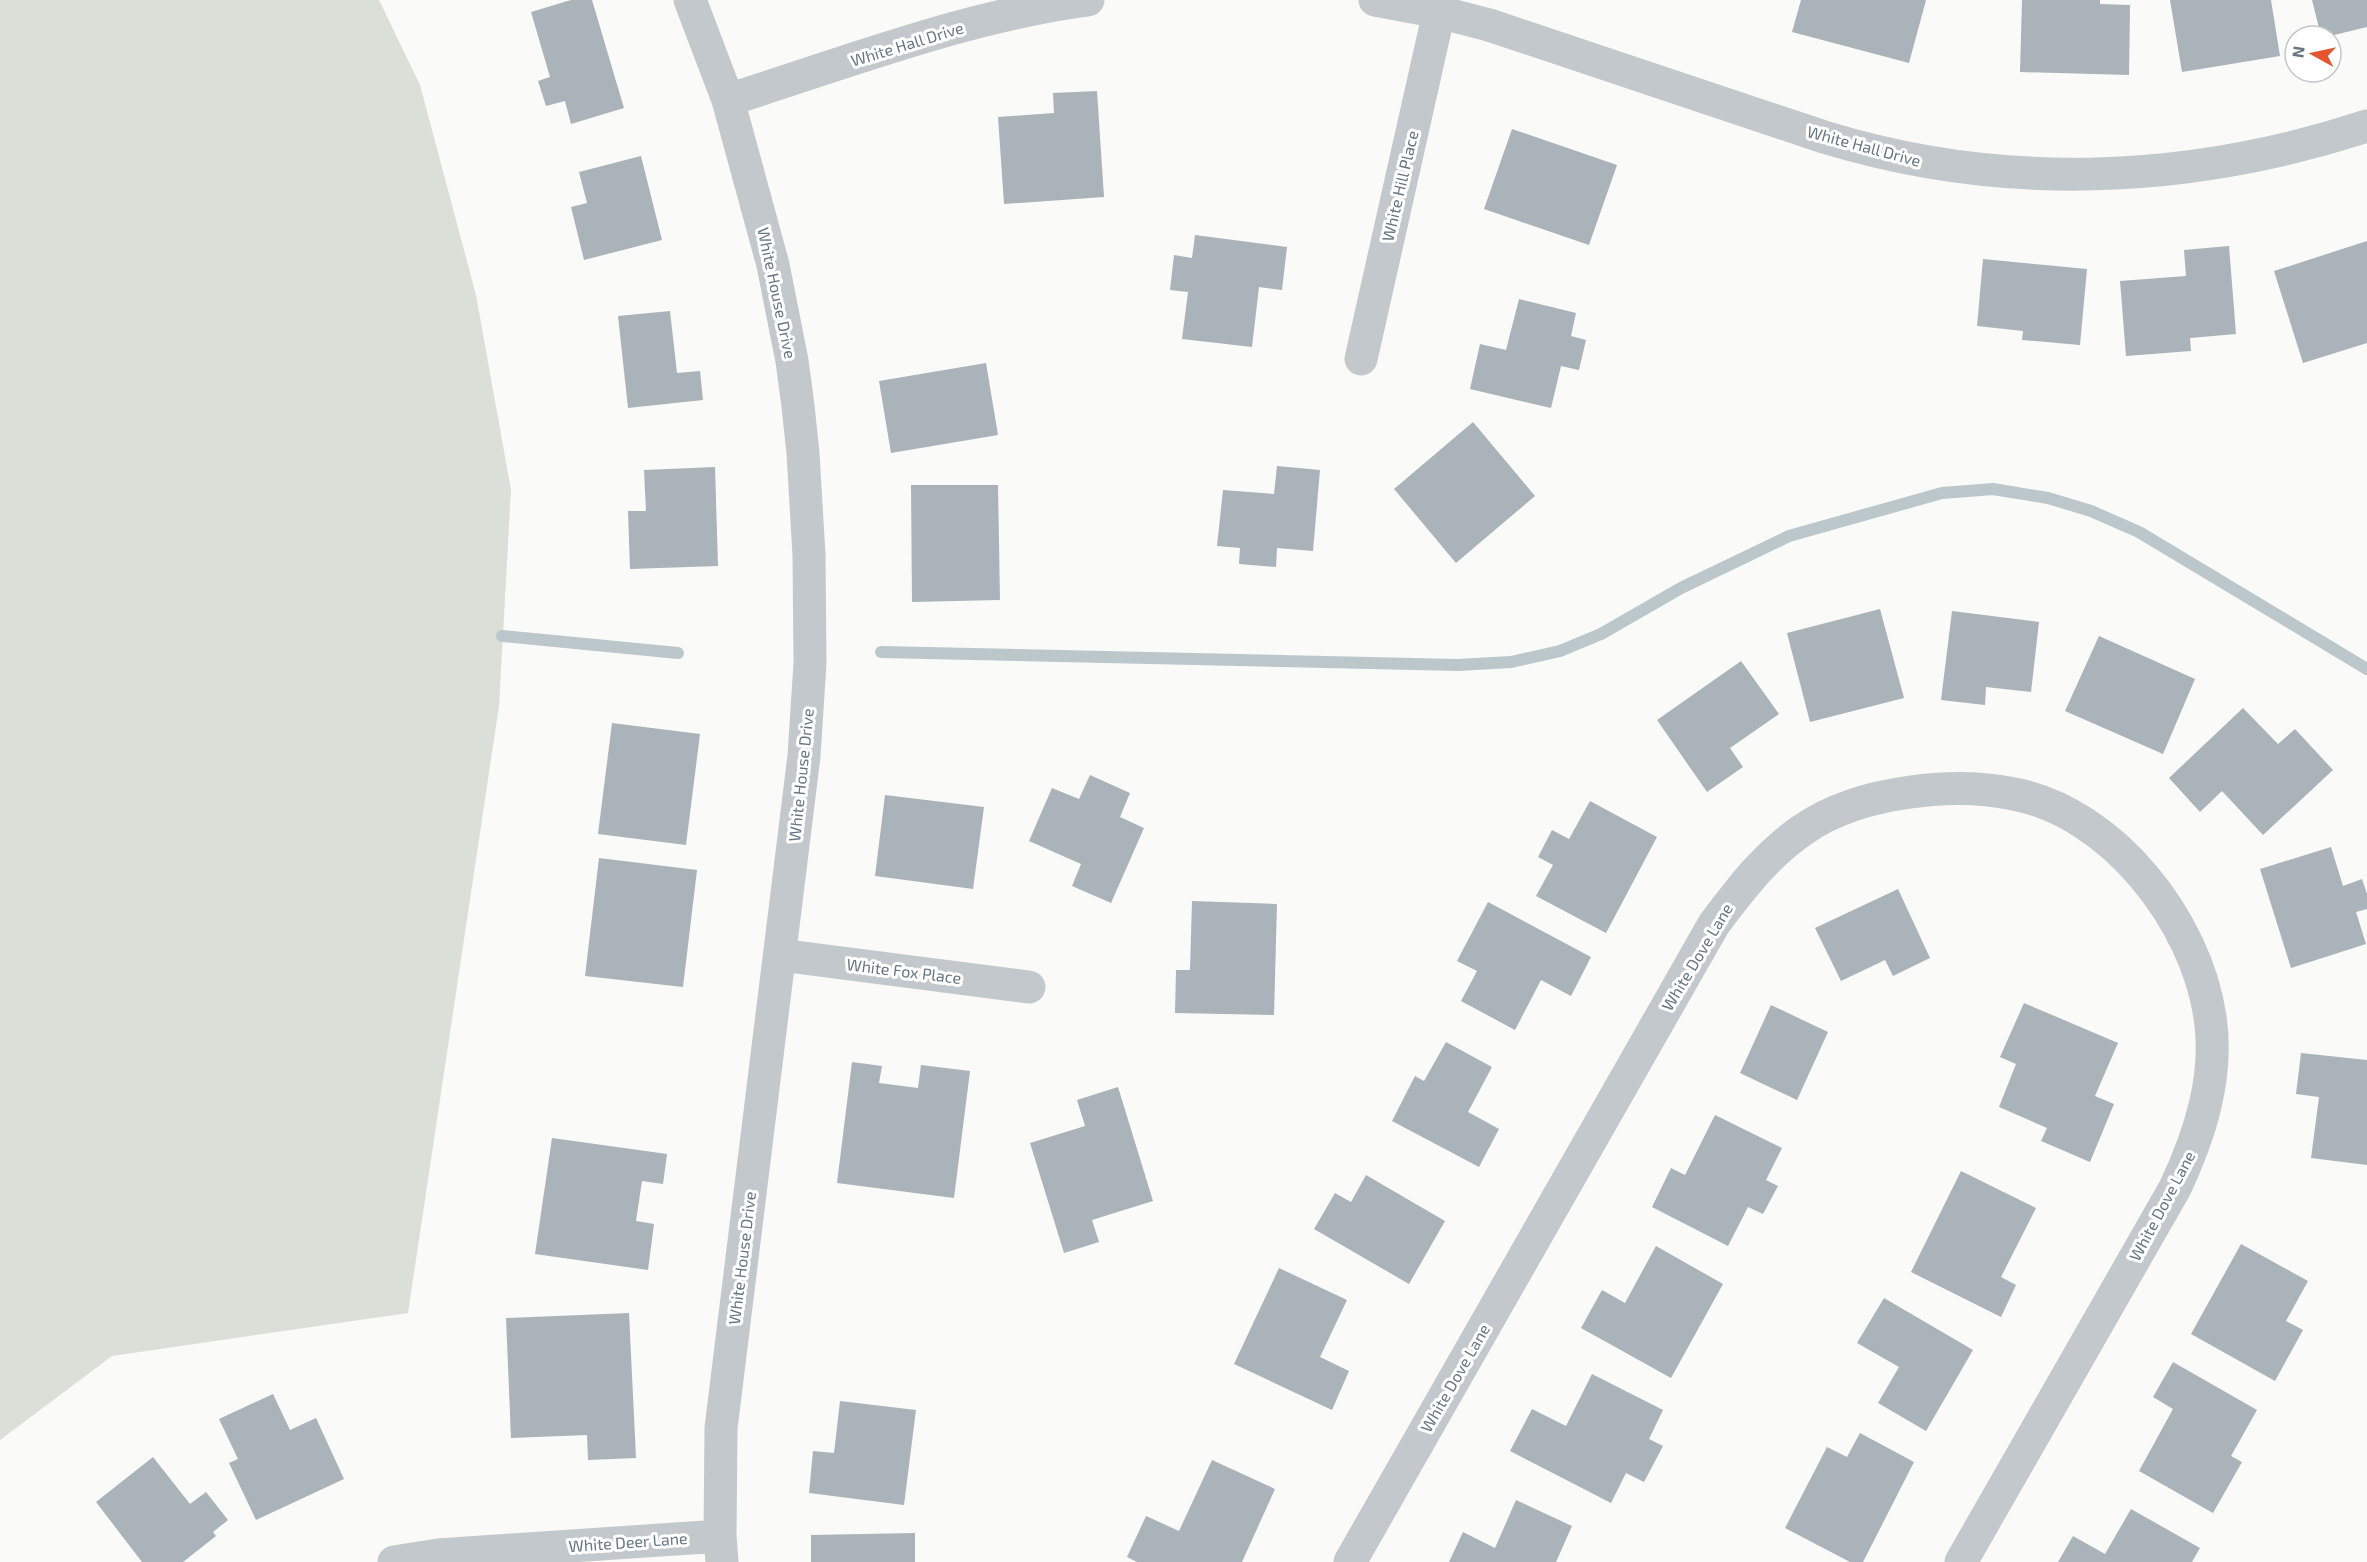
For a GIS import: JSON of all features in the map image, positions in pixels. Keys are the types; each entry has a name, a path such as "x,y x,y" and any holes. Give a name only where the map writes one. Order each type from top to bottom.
{"street":[{"name":"White House Drive","path":"690,0 728,100 773,265 792,361 807,499 810,619 808,712 721,1428 721,1549"},
{"name":"White Hall Drive","path":"728,100 965,26 1034,9 1088,0"},
{"name":"White Hall Drive","path":"1375,0 1439,12 1532,38 1869,151 1949,167 1988,172 2097,174 2183,166 2277,151 2323,141 2367,126"},
{"name":"White Hill Place","path":"1361,359 1439,12"},
{"name":"White Dove Lane","path":"1350,1562 1714,924 1744,882 1773,853 1806,828 1853,804 1899,793 1939,788 1979,789 2016,794 2049,805 2085,824 2118,849 2148,881 2168,908 2186,939 2202,979 2211,1018 2212,1062 2206,1105 2194,1148 2175,1188 1961,1562"},
{"name":"White Fox Place","path":"780,955 1029,987"},
{"name":"White Deer Lane","path":"394,1562 438,1555 721,1549"}],"shaded area":[{"path":"0,0 379,0 420,85 476,295 511,490 499,706 408,1313 112,1356 0,1440"}],"building":[{"path":"571,0 592,0 624,108 571,124 565,101 546,106 538,81 550,77 531,12"},
{"path":"1801,0 1926,0 1909,63 1792,32"},
{"path":"2022,0 2100,0 2100,4 2130,5 2129,75 2020,72"},
{"path":"2170,0 2271,0 2280,56 2182,72"},
{"path":"2312,0 2367,0 2367,27 2343,33 2343,24 2318,24"},
{"path":"1097,91 1104,197 1004,204 998,117 1054,113 1053,93"},
{"path":"1512,129 1617,165 1589,245 1484,209"},
{"path":"641,156 662,240 584,260 571,207 587,203 579,172"},
{"path":"1195,235 1287,247 1282,290 1259,287 1252,347 1182,339 1188,292 1170,290 1174,255 1192,258"},
{"path":"2367,241 2367,343 2303,363 2274,271"},
{"path":"2229,246 2236,334 2190,338 2191,351 2126,356 2120,281 2186,276 2184,250"},
{"path":"1983,259 2087,269 2080,345 2022,340 2023,331 1977,326"},
{"path":"1519,299 1576,313 1571,336 1586,340 1579,370 1561,366 1551,408 1470,389 1480,344 1506,350"},
{"path":"670,311 677,373 700,371 703,400 628,408 618,316"},
{"path":"986,363 998,435 891,453 879,381"},
{"path":"1473,422 1535,496 1456,563 1394,489"},
{"path":"1277,466 1320,470 1313,551 1277,548 1276,567 1239,564 1240,548 1217,546 1223,490 1274,494"},
{"path":"715,467 718,566 630,569 628,511 646,511 644,470"},
{"path":"911,485 998,485 1000,600 912,602"},
{"path":"1880,609 1904,698 1810,722 1787,633"},
{"path":"1952,611 2039,622 2031,692 1986,687 1985,705 1941,700"},
{"path":"2099,636 2195,679 2163,754 2065,711"},
{"path":"1741,661 1779,714 1730,748 1743,767 1707,792 1657,720"},
{"path":"2243,708 2278,744 2295,729 2333,770 2263,835 2222,791 2200,812 2169,778"},
{"path":"612,723 700,734 686,845 598,834"},
{"path":"1090,775 1130,793 1120,817 1144,828 1111,903 1072,886 1081,864 1029,841 1052,788 1079,799"},
{"path":"885,795 984,807 973,889 875,876"},
{"path":"1590,801 1657,837 1606,933 1536,896 1553,865 1538,857 1552,830 1569,839"},
{"path":"2331,847 2343,886 2362,879 2367,894 2367,909 2356,912 2366,944 2291,968 2260,869"},
{"path":"599,858 697,870 683,987 585,976"},
{"path":"1898,889 1930,958 1893,976 1885,960 1841,981 1815,928"},
{"path":"1192,901 1277,904 1274,1015 1175,1013 1176,970 1190,970"},
{"path":"1488,902 1591,957 1571,996 1541,980 1515,1030 1461,1001 1477,971 1457,961"},
{"path":"2024,1003 2118,1043 2095,1096 2114,1104 2090,1162 2041,1141 2047,1128 1999,1107 2016,1064 2000,1057"},
{"path":"1771,1005 1828,1032 1797,1100 1740,1073"},
{"path":"1446,1042 1492,1067 1468,1112 1499,1129 1479,1167 1392,1121 1415,1076 1424,1081"},
{"path":"2301,1053 2367,1060 2367,1165 2311,1158 2319,1097 2296,1094"},
{"path":"852,1062 882,1066 879,1083 918,1088 921,1065 970,1071 954,1198 837,1183"},
{"path":"1118,1087 1153,1201 1092,1220 1099,1242 1064,1253 1030,1143 1085,1126 1077,1100"},
{"path":"1715,1115 1782,1148 1766,1180 1778,1186 1763,1214 1748,1207 1728,1246 1652,1207 1671,1168 1685,1175"},
{"path":"552,1138 667,1154 663,1184 642,1181 636,1221 654,1224 648,1270 535,1254"},
{"path":"1961,1171 2036,1208 2001,1277 2016,1285 2001,1317 1911,1272"},
{"path":"1366,1175 1445,1221 1409,1284 1314,1229 1335,1193 1351,1202"},
{"path":"2241,1244 2308,1281 2286,1321 2303,1330 2275,1381 2191,1334"},
{"path":"1656,1246 1723,1284 1671,1378 1581,1328 1602,1290 1625,1303"},
{"path":"1279,1268 1347,1300 1320,1357 1349,1371 1332,1410 1234,1364"},
{"path":"1884,1298 1973,1350 1926,1431 1878,1403 1899,1367 1857,1343"},
{"path":"629,1313 636,1458 588,1460 587,1435 511,1438 506,1318"},
{"path":"2173,1362 2257,1410 2231,1456 2242,1462 2213,1513 2139,1471 2173,1409 2153,1397"},
{"path":"1592,1374 1663,1410 1649,1439 1663,1446 1644,1482 1626,1473 1611,1503 1510,1451 1532,1409 1566,1426"},
{"path":"273,1394 290,1430 316,1418 344,1479 256,1520 229,1463 238,1459 219,1419"},
{"path":"840,1401 916,1410 904,1505 809,1493 813,1451 834,1453"},
{"path":"1860,1433 1914,1462 1863,1562 1850,1562 1785,1528 1827,1447 1847,1457"},
{"path":"153,1457 190,1504 206,1492 228,1520 213,1532 216,1536 183,1562 142,1562 96,1502"},
{"path":"1212,1460 1275,1489 1242,1562 1137,1562 1127,1557 1146,1516 1179,1531"},
{"path":"1516,1500 1572,1526 1556,1562 1449,1562 1463,1532 1495,1548"},
{"path":"2131,1509 2200,1548 2192,1562 2058,1562 2073,1536 2105,1554"},
{"path":"915,1533 915,1562 811,1562 811,1535"}],"waterway":[{"path":"881,652 1458,665 1511,662 1560,651 1601,634 1681,588 1789,536 1942,493 1993,489 2048,498 2091,511 2139,532 2367,669"},
{"path":"502,636 678,653"}]}
